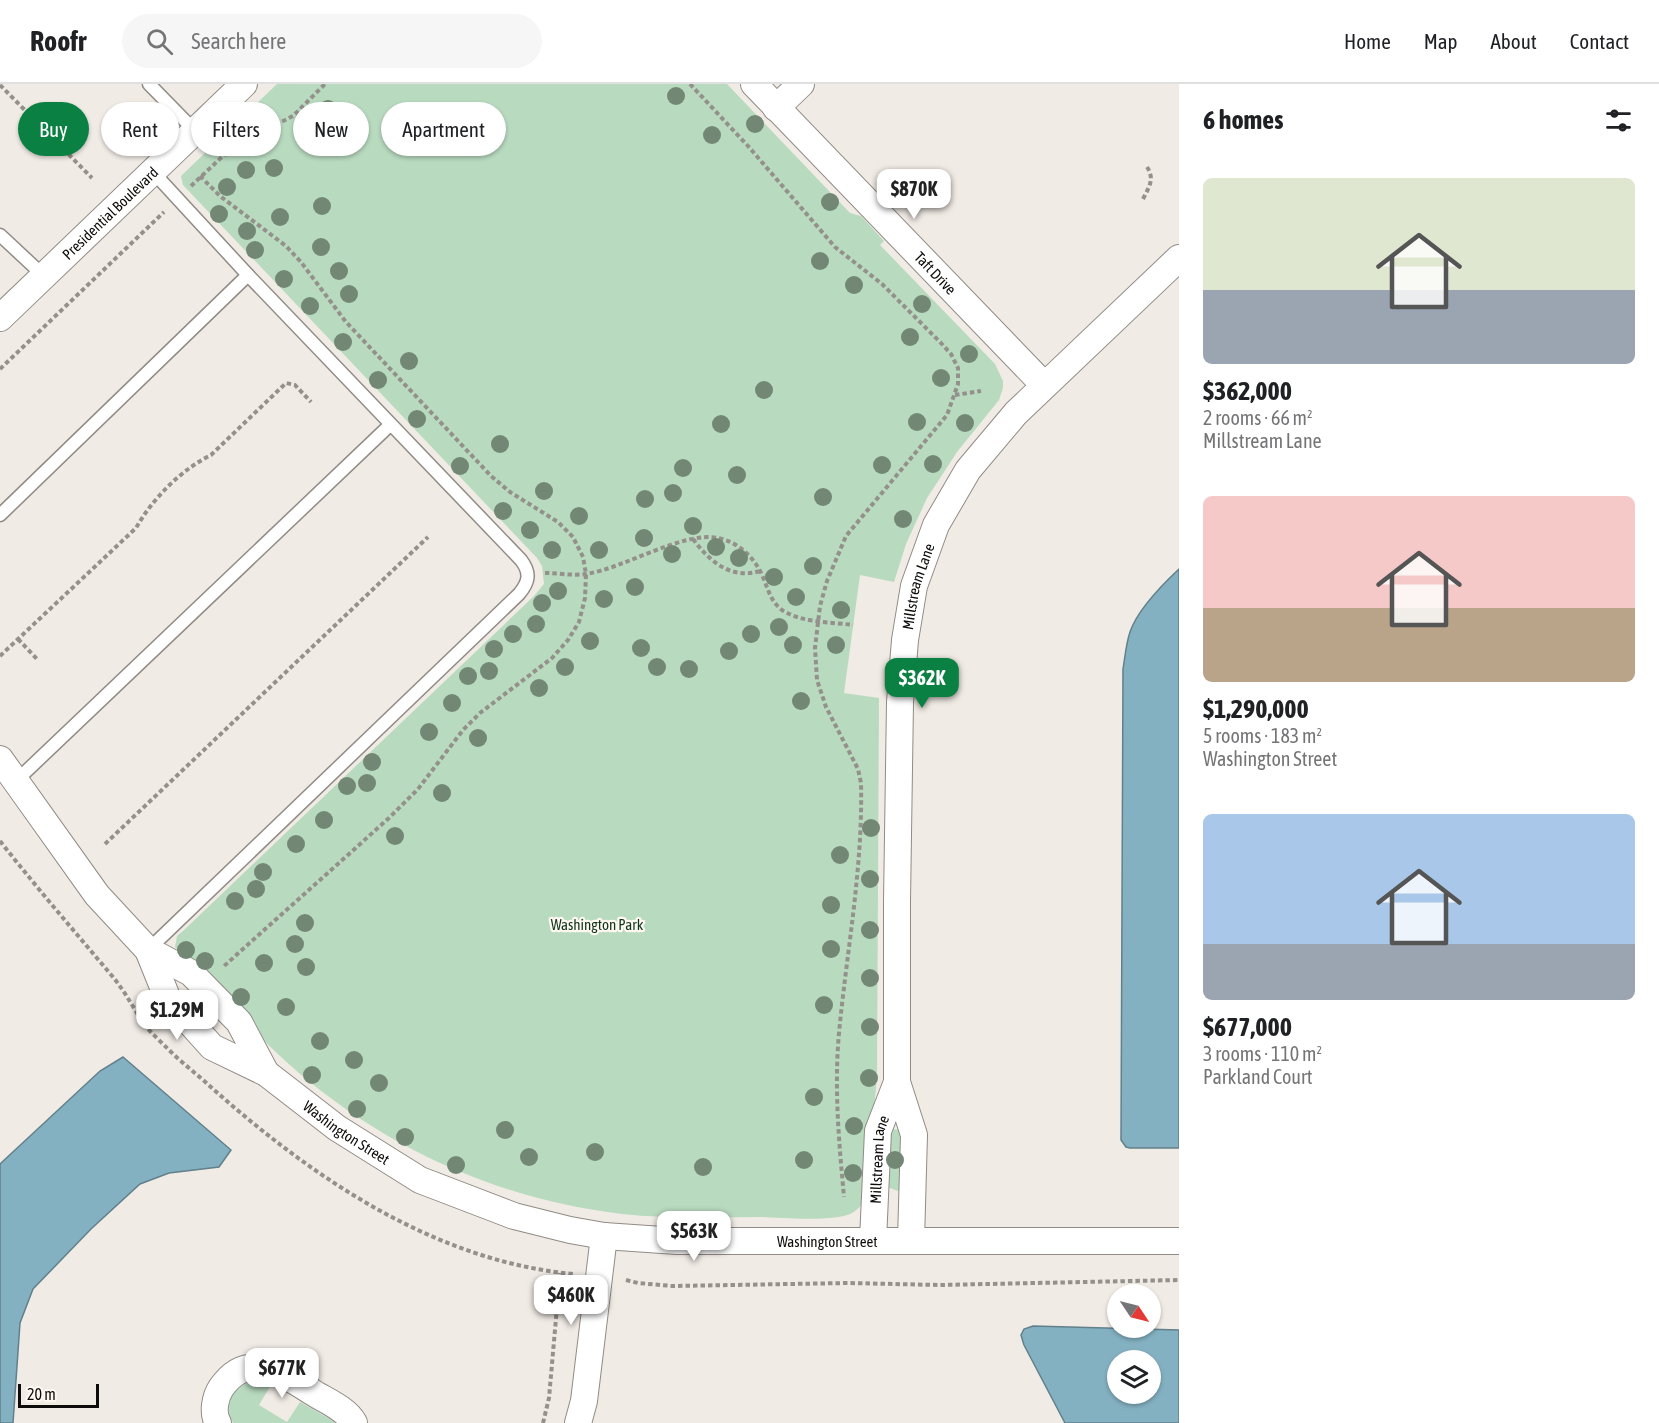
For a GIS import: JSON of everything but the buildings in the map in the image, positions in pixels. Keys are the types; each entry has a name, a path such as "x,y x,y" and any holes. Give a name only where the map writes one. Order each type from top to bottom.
{"street":[{"name":"Presidential Boulevard","path":"225,102 244,84"},
{"name":"Taft Drive","path":"754,84 1044,385"},
{"path":"776,108 801,84"},
{"name":"Presidential Boulevard","path":"0,318 191,135"},
{"name":"Millstream Lane","path":"911,1240 914,1135 897,1082 897,902 900,702 905,640 914,586 936,525 968,470 1016,412 1179,258"},
{"name":"Washington Street","path":"0,759 97,895 148,950 190,973 239,1022 266,1073"},
{"name":"Washington Street","path":"148,950 167,997 212,1047 266,1073 338,1128 420,1180 514,1216 604,1236 676,1240 1179,1241"},
{"name":"Millstream Lane","path":"873,1240 878,1131 897,1082"},
{"path":"578,1423 584,1401 604,1236"},
{"path":"218,1423 214,1417 217,1394 229,1376 248,1368 267,1367 338,1408 354,1423"}],"lane":[{"path":"149,84 191,127"},
{"path":"148,950 519,594 527,584 528,575 521,560 390,425 153,172"},
{"path":"0,235 44,276"},
{"path":"0,515 248,275"},
{"path":"16,782 390,425"}],"path":[{"path":"186,190 223,156 251,137 293,116 325,84"},
{"path":"690,84 748,146 835,247 882,284 951,354 958,368 958,384 947,415 846,536 827,581 818,621 815,648 817,680 826,707 858,769 861,783 857,894 839,1033 837,1075 838,1133 844,1197"},
{"path":"0,85 92,178"},
{"path":"1143,199 1152,179 1152,174 1147,167"},
{"path":"200,176 220,196 286,246 301,262 346,322 491,476 510,492 558,522 573,537 583,557 586,574 585,598 579,622 568,640 552,658 480,713 463,730 418,789 223,967"},
{"path":"0,369 171,206"},
{"path":"0,656 136,528 151,504 196,463 211,455 286,383 295,385 311,402"},
{"path":"955,395 981,391"},
{"path":"105,844 428,537"},
{"path":"544,573 586,574 640,558 680,542 718,538 749,555 757,564 771,599 781,609 802,619 853,625"},
{"path":"693,539 710,560 732,573 760,571"},
{"path":"18,639 36,659"},
{"path":"543,1423 549,1398 560,1273"},
{"path":"624,1279 638,1284 672,1286 847,1283 939,1285 1179,1280"}],"green space":[{"name":"Washington Park","path":"277,84 727,84 850,213 861,216 884,241 880,245 995,364 1003,381 999,400 957,452 927,498 906,544 894,582 860,575 844,693 879,698 877,1076 866,1196 861,1206 852,1213 835,1218 809,1219 639,1216 578,1207 534,1197 450,1168 372,1126 334,1101 299,1073 266,1043 175,947 177,936 544,584 542,566 537,558 183,185 181,176 202,156 281,156 281,102 258,102"},
{"path":"890,1130 904,1131 900,1190 898,1191 887,1187"},
{"path":"259,1381 271,1385 259,1405 287,1422 300,1402 337,1423 233,1423 229,1408 233,1394 244,1385"}],"water":[{"path":"1179,569 1179,1148 1130,1148 1126,1147 1121,1140 1123,669 1130,632 1138,615"},
{"path":"123,1057 231,1150 219,1167 169,1173 140,1184 91,1229 33,1289 20,1323 13,1423 0,1423 0,1164 100,1071"},
{"path":"1033,1326 1107,1328 1107,1338 1161,1338 1161,1330 1179,1330 1179,1423 1065,1423 1021,1335 1024,1329"}]}
